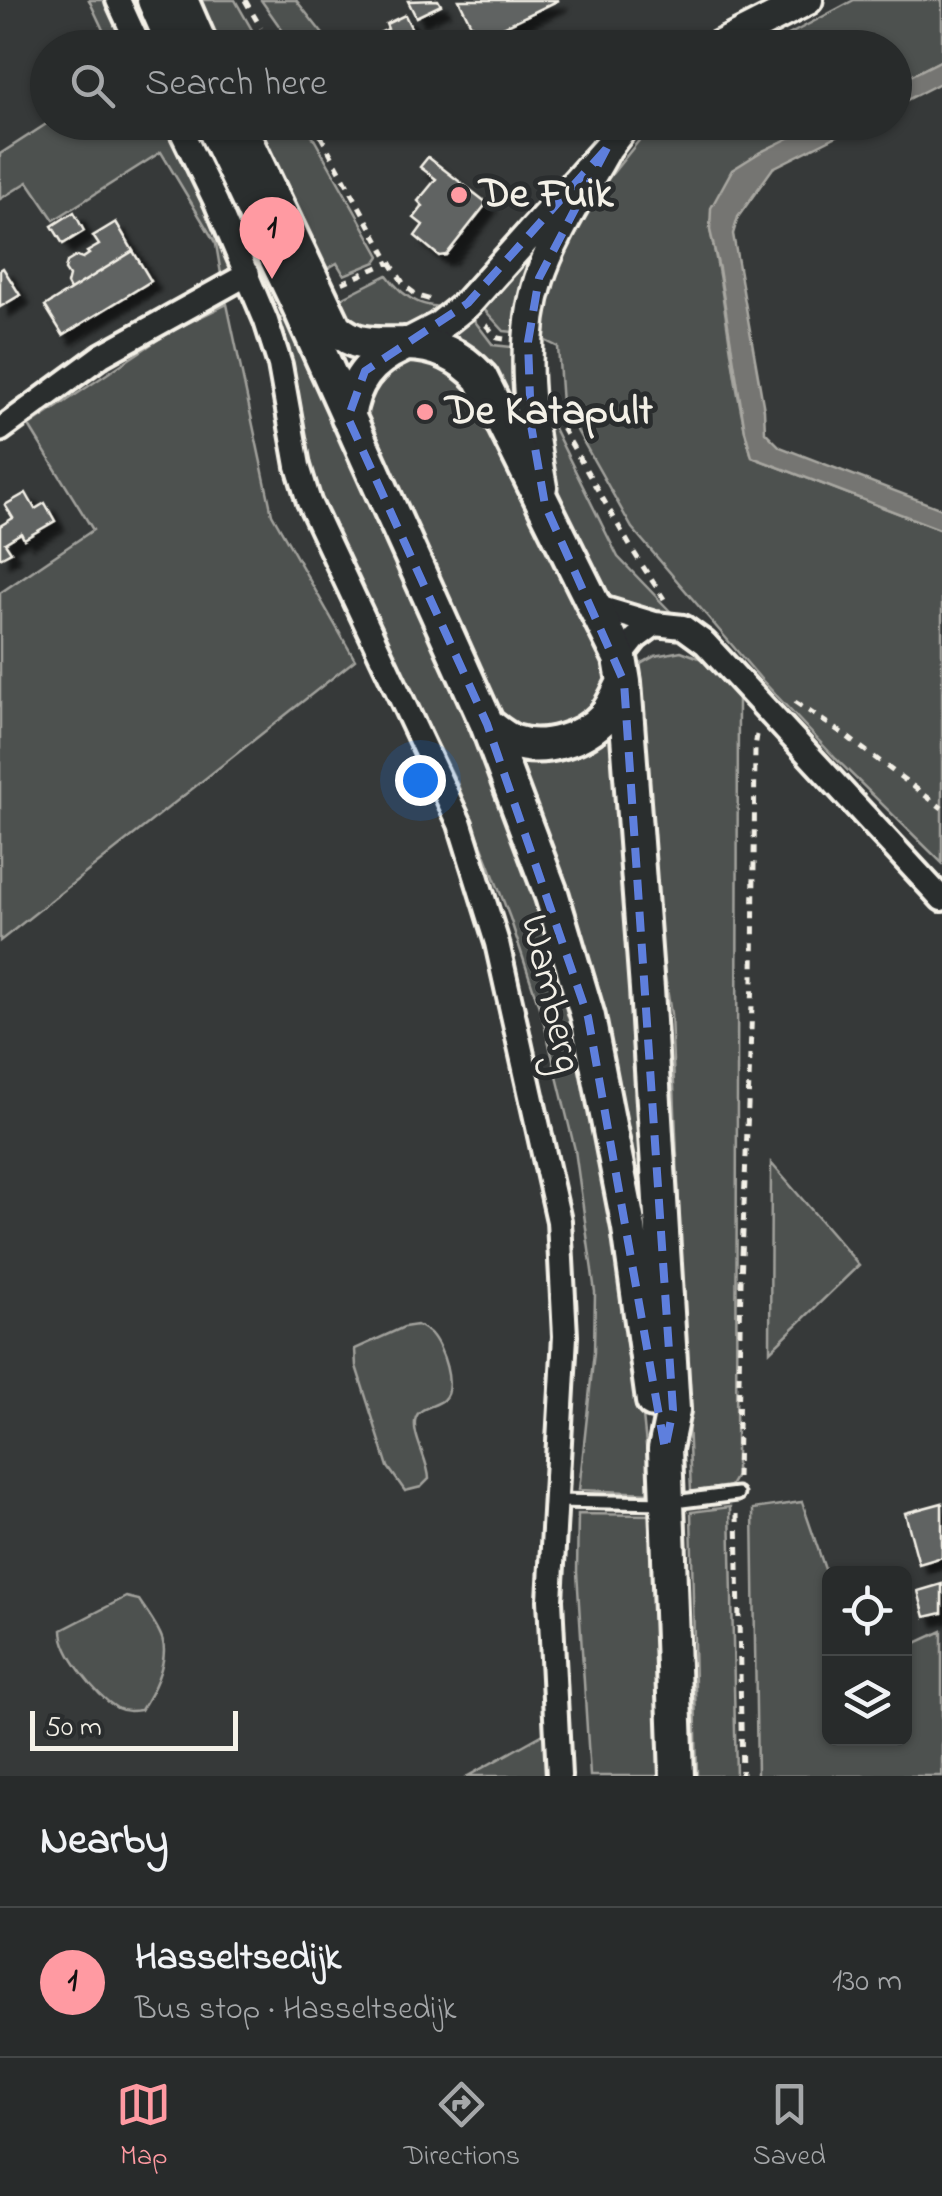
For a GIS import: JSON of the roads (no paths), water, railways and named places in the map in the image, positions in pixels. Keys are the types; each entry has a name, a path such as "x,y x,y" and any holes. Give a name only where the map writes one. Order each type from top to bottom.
{"main road":[{"path":"154,0 167,30"},
{"path":"181,0 194,30"},
{"name":"Wamberg","path":"220,140 487,724 552,896 588,1016 629,1228 654,1411 665,1449"},
{"name":"Wamberg","path":"246,140 336,328 352,341 371,346 407,344 450,353 481,378 595,606 622,670 646,970 672,1410 665,1449 677,1776"},
{"path":"348,418 353,392 365,371 387,352 407,344"},
{"path":"487,724 516,743 565,740 594,726 606,714 622,670"}],"street":[{"path":"118,0 132,30"},
{"path":"749,30 808,0"},
{"name":"Wamberg","path":"185,140 248,274 280,366 298,466 309,502 460,824 497,943 558,1221 564,1336 550,1600 560,1776"},
{"path":"407,344 438,327 468,303 613,140"},
{"name":"Wamberg","path":"546,505 531,425 531,314 554,244 607,148"},
{"path":"0,430 102,355 248,274"},
{"path":"595,606 655,624 683,627 772,697 942,900"},
{"path":"622,670 636,638 655,624"}],"lane":[{"path":"554,1502 666,1503 737,1494"}],"place":[{"name":"De Fuik","path":"459,195"},
{"name":"Hasseltsedijk","path":"272,279"},
{"name":"De Katapult","path":"425,412"}]}
